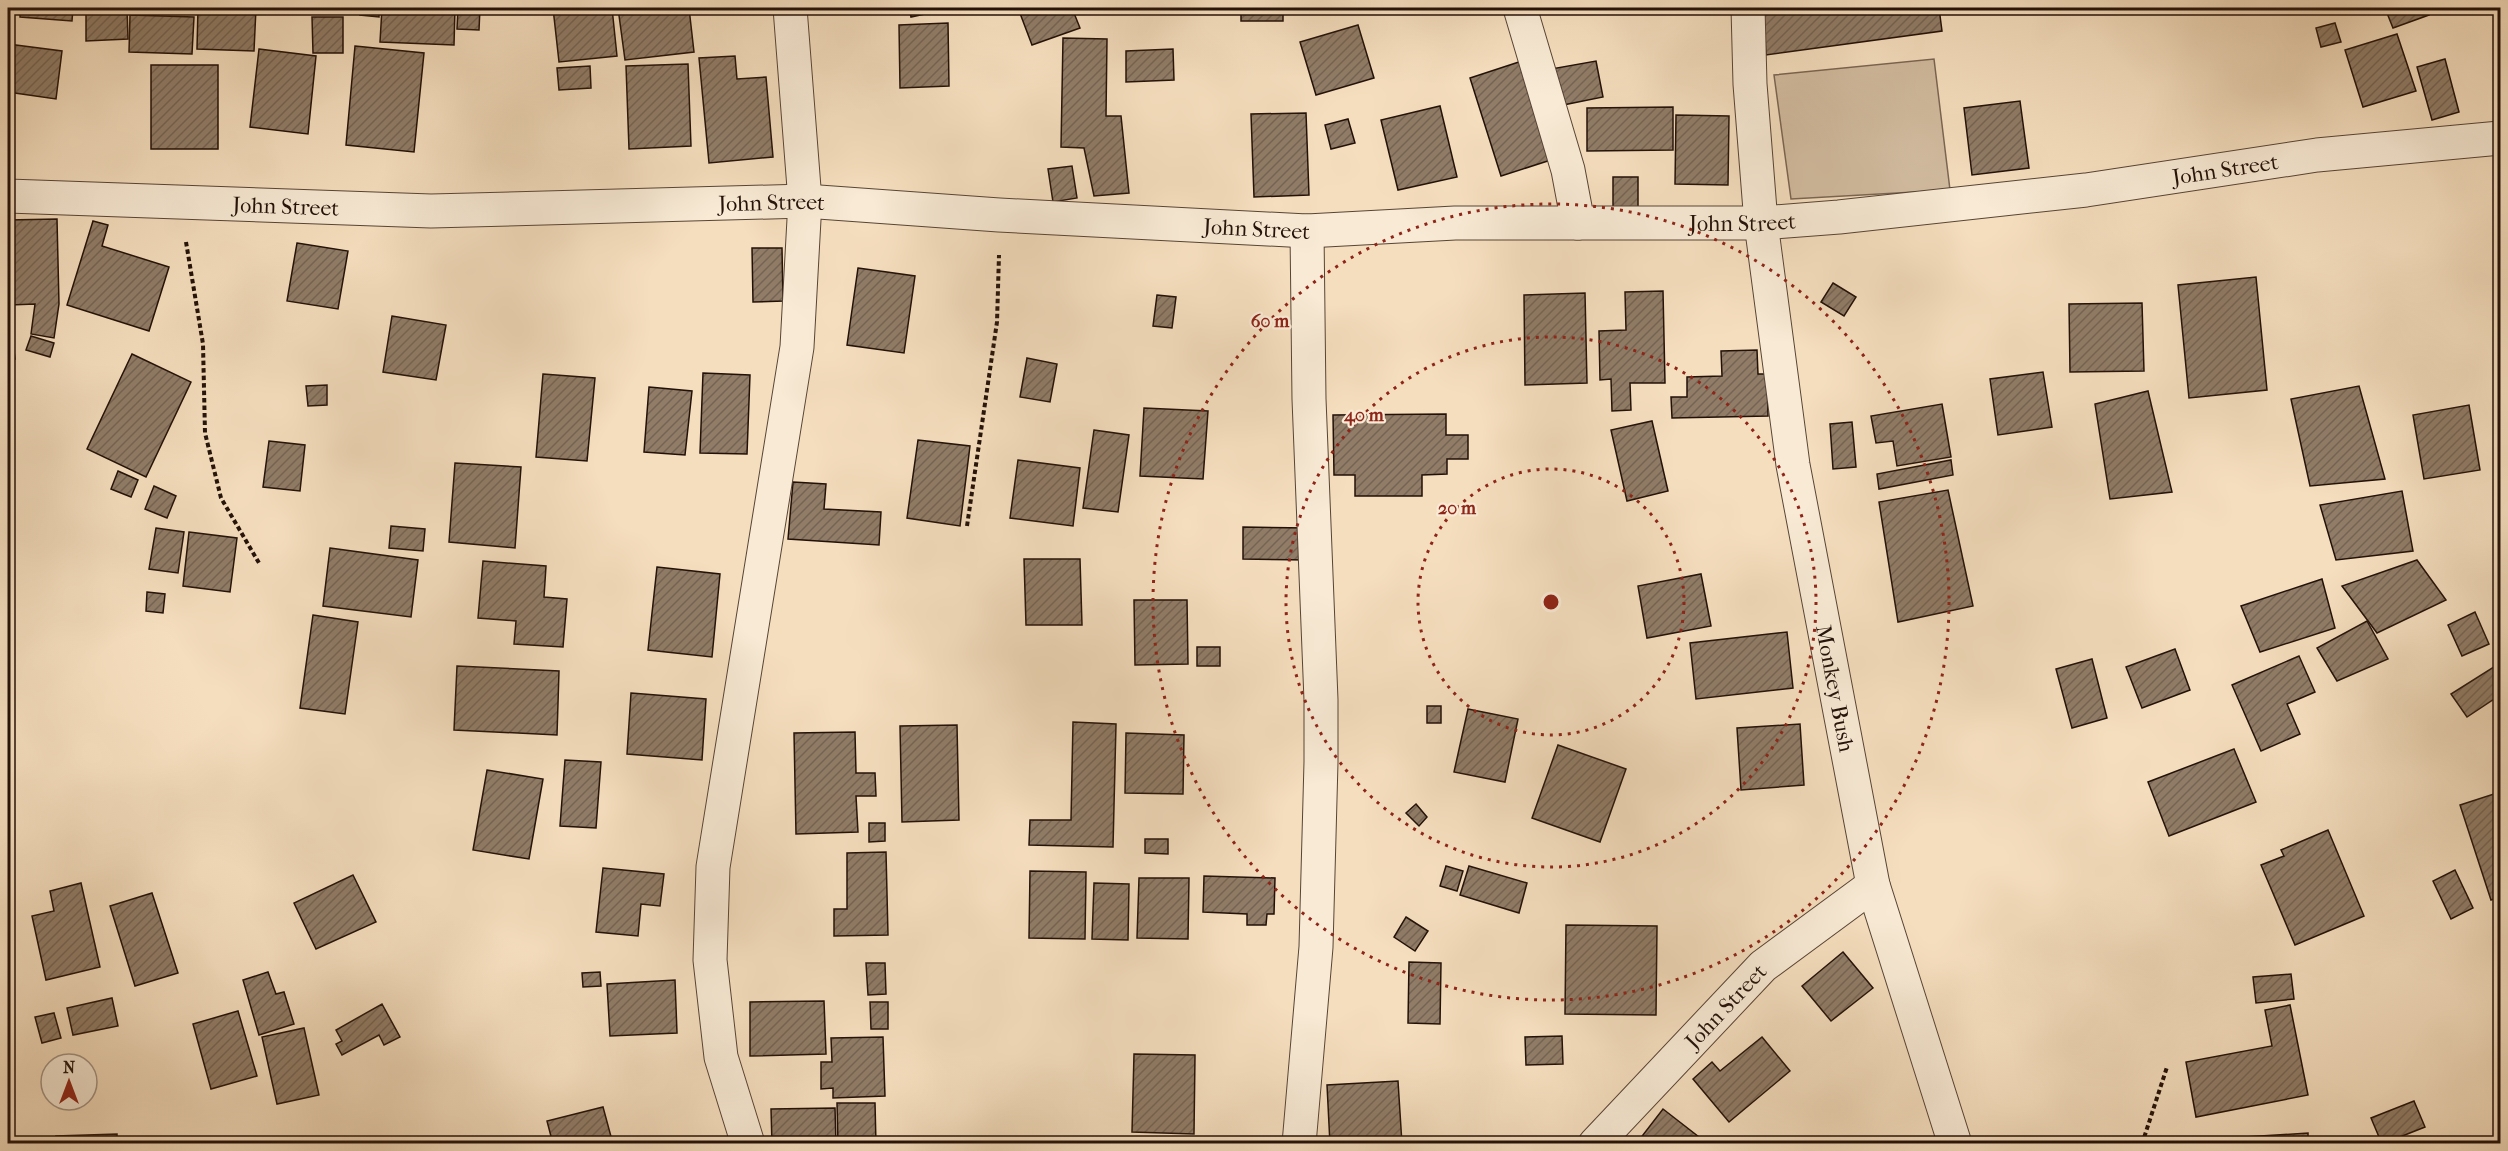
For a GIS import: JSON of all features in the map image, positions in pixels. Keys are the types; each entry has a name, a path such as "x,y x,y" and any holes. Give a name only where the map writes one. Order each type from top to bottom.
{"street":[{"path":"748,1143 721,1057 710,960 713,867 797,347 805,201 790,8"},
{"path":"1520,8 1568,170 1578,224"},
{"name":"Monkey Bush","path":"1748,8 1750,84 1761,223 1792,465 1873,885 1955,1143"},
{"name":"John Street","path":"8,196 180,204 431,211 805,201 999,215 1307,231 1455,224 1761,223 1839,217 2074,191 2317,155 2500,138"},
{"path":"1299,1143 1316,946 1321,762 1321,700 1309,399 1307,231"},
{"name":"John Street","path":"1595,1143 1763,966 1873,885"}],"path":[{"path":"180,204 203,344 205,433 221,498 259,563"},
{"path":"967,526 997,322 999,215"},
{"path":"2142,1143 2167,1067"}],"shaded area":[{"path":"1934,59 1950,190 1791,199 1774,75"}],"building":[{"path":"20,8 73,8 72,21 20,17"},
{"path":"86,8 127,8 128,39 86,41"},
{"path":"198,8 256,8 254,51 197,49"},
{"path":"361,8 379,8 379,17 360,15"},
{"path":"382,8 455,8 454,45 380,42"},
{"path":"458,8 480,8 479,30 457,29"},
{"path":"488,8 517,8 490,14"},
{"path":"553,8 612,8 617,56 559,62"},
{"path":"618,8 689,8 694,52 625,60"},
{"path":"909,8 952,8 911,17"},
{"path":"1018,8 1072,8 1080,28 1032,45"},
{"path":"1241,8 1283,8 1283,21 1241,21"},
{"path":"1763,8 1939,8 1942,31 1766,55"},
{"path":"2385,8 2426,8 2429,15 2393,28"},
{"path":"130,15 194,17 192,54 129,52"},
{"path":"312,17 343,17 343,53 313,53"},
{"path":"948,23 949,86 900,88 899,25"},
{"path":"2335,23 2341,42 2321,47 2316,28"},
{"path":"1358,25 1374,78 1316,95 1300,42"},
{"path":"2397,34 2416,91 2363,107 2345,50"},
{"path":"1063,38 1107,39 1106,116 1121,116 1129,193 1094,196 1084,148 1061,147"},
{"path":"8,44 62,51 56,99 8,92"},
{"path":"355,46 424,53 414,152 346,145"},
{"path":"259,49 316,56 308,134 250,127"},
{"path":"1173,49 1174,80 1126,82 1126,51"},
{"path":"735,56 737,79 766,77 773,157 709,163 699,58"},
{"path":"2445,59 2459,112 2432,120 2417,67"},
{"path":"1525,60 1557,158 1501,176 1470,78"},
{"path":"1596,61 1603,97 1558,106 1551,69"},
{"path":"688,64 691,146 629,149 626,66"},
{"path":"151,65 218,65 218,149 151,149"},
{"path":"590,66 591,88 559,90 557,68"},
{"path":"2020,101 2029,168 1972,175 1964,108"},
{"path":"1440,106 1457,177 1398,190 1381,120"},
{"path":"1673,107 1673,150 1587,151 1587,108"},
{"path":"1306,113 1309,195 1254,197 1251,114"},
{"path":"1676,115 1729,116 1728,185 1675,184"},
{"path":"1348,119 1355,143 1331,149 1325,125"},
{"path":"1072,166 1077,198 1053,202 1048,169"},
{"path":"1613,177 1638,177 1638,207 1613,207"},
{"path":"57,219 59,304 54,338 31,334 35,304 10,305 8,220"},
{"path":"93,221 108,225 102,246 169,267 149,331 67,305"},
{"path":"297,243 348,251 338,309 287,301"},
{"path":"752,248 782,248 783,301 753,302"},
{"path":"858,268 915,276 904,353 847,345"},
{"path":"2256,277 2267,390 2189,398 2178,285"},
{"path":"1833,283 1856,297 1844,316 1821,302"},
{"path":"1663,291 1665,383 1630,383 1631,410 1612,411 1611,379 1600,380 1599,331 1626,330 1625,292"},
{"path":"1585,293 1587,383 1525,385 1524,295"},
{"path":"1157,295 1176,297 1172,328 1153,326"},
{"path":"2142,303 2144,371 2070,372 2069,304"},
{"path":"392,316 446,325 436,380 383,372"},
{"path":"12,333 15,359 8,360 8,334"},
{"path":"31,336 54,343 50,357 26,350"},
{"path":"1757,350 1758,374 1767,374 1768,416 1672,418 1671,397 1687,397 1687,377 1722,376 1721,351"},
{"path":"132,354 191,382 146,477 87,449"},
{"path":"1027,358 1057,364 1050,402 1020,397"},
{"path":"2043,372 2052,427 1998,435 1990,379"},
{"path":"703,373 750,375 747,454 700,453"},
{"path":"543,374 595,378 587,461 536,457"},
{"path":"327,385 327,405 308,406 306,386"},
{"path":"2359,386 2385,479 2310,486 2291,399"},
{"path":"649,387 692,391 685,455 644,452"},
{"path":"2148,391 2172,492 2110,499 2095,404"},
{"path":"1942,404 1951,457 1897,466 1893,441 1876,443 1871,416"},
{"path":"2469,405 2480,470 2424,479 2413,415"},
{"path":"1144,408 1208,411 1203,479 1140,476"},
{"path":"1446,414 1446,435 1468,435 1468,459 1447,459 1447,474 1422,475 1422,496 1355,496 1355,475 1334,475 1333,415"},
{"path":"1652,421 1668,491 1627,501 1611,430"},
{"path":"1852,422 1856,467 1833,469 1830,424"},
{"path":"1094,430 1129,435 1118,512 1083,508"},
{"path":"918,440 970,446 960,526 907,518"},
{"path":"269,441 305,445 300,491 263,487"},
{"path":"1018,460 1080,468 1073,526 1010,518"},
{"path":"1951,460 1953,475 1879,489 1877,474"},
{"path":"455,463 521,467 515,548 449,542"},
{"path":"118,471 138,480 131,497 111,489"},
{"path":"793,482 826,484 824,509 881,512 879,545 788,539"},
{"path":"154,486 176,496 167,518 145,509"},
{"path":"1948,490 1973,606 1898,622 1879,502"},
{"path":"2402,491 2413,551 2336,560 2320,505"},
{"path":"391,526 425,529 423,551 389,548"},
{"path":"1243,527 1308,528 1308,560 1243,559"},
{"path":"156,528 184,532 178,573 149,569"},
{"path":"189,532 237,538 230,592 183,586"},
{"path":"330,548 418,560 411,617 323,606"},
{"path":"1024,559 1080,559 1082,625 1026,625"},
{"path":"2417,560 2446,600 2377,633 2342,586"},
{"path":"483,561 546,566 544,597 567,599 563,647 514,644 516,621 478,618"},
{"path":"657,567 720,574 712,657 648,650"},
{"path":"1701,574 1711,626 1647,638 1638,586"},
{"path":"2322,579 2335,628 2260,652 2241,606"},
{"path":"147,592 165,594 163,613 146,611"},
{"path":"1134,600 1187,600 1188,664 1135,665"},
{"path":"2475,612 2489,644 2462,656 2448,625"},
{"path":"313,615 358,622 345,714 300,708"},
{"path":"2367,621 2388,659 2337,681 2317,648"},
{"path":"1787,632 1793,688 1696,699 1690,643"},
{"path":"1197,647 1220,647 1220,666 1197,666"},
{"path":"2175,649 2190,690 2142,708 2126,667"},
{"path":"2299,656 2315,692 2287,704 2300,734 2261,751 2232,685"},
{"path":"2092,659 2107,718 2072,728 2056,669"},
{"path":"2500,663 2500,695 2467,717 2451,694"},
{"path":"457,666 559,671 557,735 454,730"},
{"path":"631,693 706,699 702,760 627,754"},
{"path":"1427,706 1441,706 1441,723 1427,723"},
{"path":"1468,709 1518,719 1505,782 1454,772"},
{"path":"1073,722 1116,724 1113,847 1029,845 1030,820 1071,820"},
{"path":"1800,724 1804,785 1741,790 1737,728"},
{"path":"957,725 959,820 902,822 900,726"},
{"path":"855,732 856,773 875,773 876,796 856,796 858,832 796,834 794,733"},
{"path":"1126,733 1184,735 1183,794 1125,793"},
{"path":"1558,745 1626,769 1600,842 1532,818"},
{"path":"2234,749 2256,802 2169,836 2148,782"},
{"path":"565,760 601,762 596,828 560,826"},
{"path":"487,770 543,779 529,859 473,850"},
{"path":"2500,792 2500,897 2491,900 2460,805"},
{"path":"1416,804 1427,817 1419,826 1406,813"},
{"path":"869,823 885,823 885,841 869,842"},
{"path":"2328,830 2364,916 2295,945 2261,865 2284,856 2281,850"},
{"path":"1145,839 1168,839 1168,854 1145,853"},
{"path":"886,852 888,935 834,936 834,909 847,909 847,853"},
{"path":"1446,866 1463,871 1457,891 1440,886"},
{"path":"1469,866 1527,883 1519,913 1460,895"},
{"path":"603,868 664,874 660,906 641,904 638,936 596,932"},
{"path":"2455,870 2473,908 2451,919 2433,881"},
{"path":"1030,871 1086,872 1085,939 1029,938"},
{"path":"353,875 376,922 316,949 294,903"},
{"path":"1204,876 1275,878 1274,914 1267,914 1266,925 1247,925 1247,914 1203,912"},
{"path":"1139,878 1189,878 1188,939 1137,938"},
{"path":"81,883 100,967 46,980 32,916 54,911 50,891"},
{"path":"1094,883 1129,884 1128,940 1092,939"},
{"path":"152,893 178,973 135,986 110,906"},
{"path":"1406,917 1428,931 1415,951 1394,937"},
{"path":"1566,925 1657,926 1656,1015 1565,1014"},
{"path":"1843,952 1873,988 1831,1021 1802,986"},
{"path":"1409,962 1441,963 1440,1024 1408,1023"},
{"path":"866,963 885,963 886,994 868,995"},
{"path":"268,972 276,994 284,992 294,1024 259,1035 243,980"},
{"path":"600,972 601,986 583,987 582,973"},
{"path":"2291,974 2294,999 2256,1003 2253,977"},
{"path":"675,980 677,1033 610,1036 607,984"},
{"path":"112,998 118,1026 73,1035 67,1008"},
{"path":"824,1001 826,1054 750,1056 750,1002"},
{"path":"870,1002 888,1002 888,1029 871,1029"},
{"path":"382,1004 400,1037 384,1045 379,1035 342,1055 336,1044 342,1041 336,1030"},
{"path":"2290,1005 2308,1095 2196,1117 2186,1062 2272,1046 2265,1010"},
{"path":"238,1011 257,1076 211,1089 193,1024"},
{"path":"54,1013 61,1038 42,1043 35,1017"},
{"path":"304,1028 319,1095 277,1104 262,1037"},
{"path":"1562,1036 1563,1064 1526,1065 1525,1037"},
{"path":"883,1037 885,1096 833,1098 833,1088 821,1089 821,1062 832,1062 831,1038"},
{"path":"1762,1037 1790,1071 1729,1122 1693,1079 1712,1062 1720,1071"},
{"path":"1134,1054 1195,1055 1194,1134 1132,1132"},
{"path":"1398,1081 1402,1144 1330,1144 1327,1085"},
{"path":"2414,1101 2425,1127 2382,1144 2371,1118"},
{"path":"837,1103 875,1103 876,1144 838,1144"},
{"path":"603,1107 613,1144 553,1144 547,1121"},
{"path":"835,1108 836,1144 772,1144 771,1109"},
{"path":"1663,1109 1708,1144 1636,1144"},
{"path":"2308,1133 2308,1144 2246,1144 2245,1137"},
{"path":"117,1134 117,1144 57,1144 56,1136"}]}
